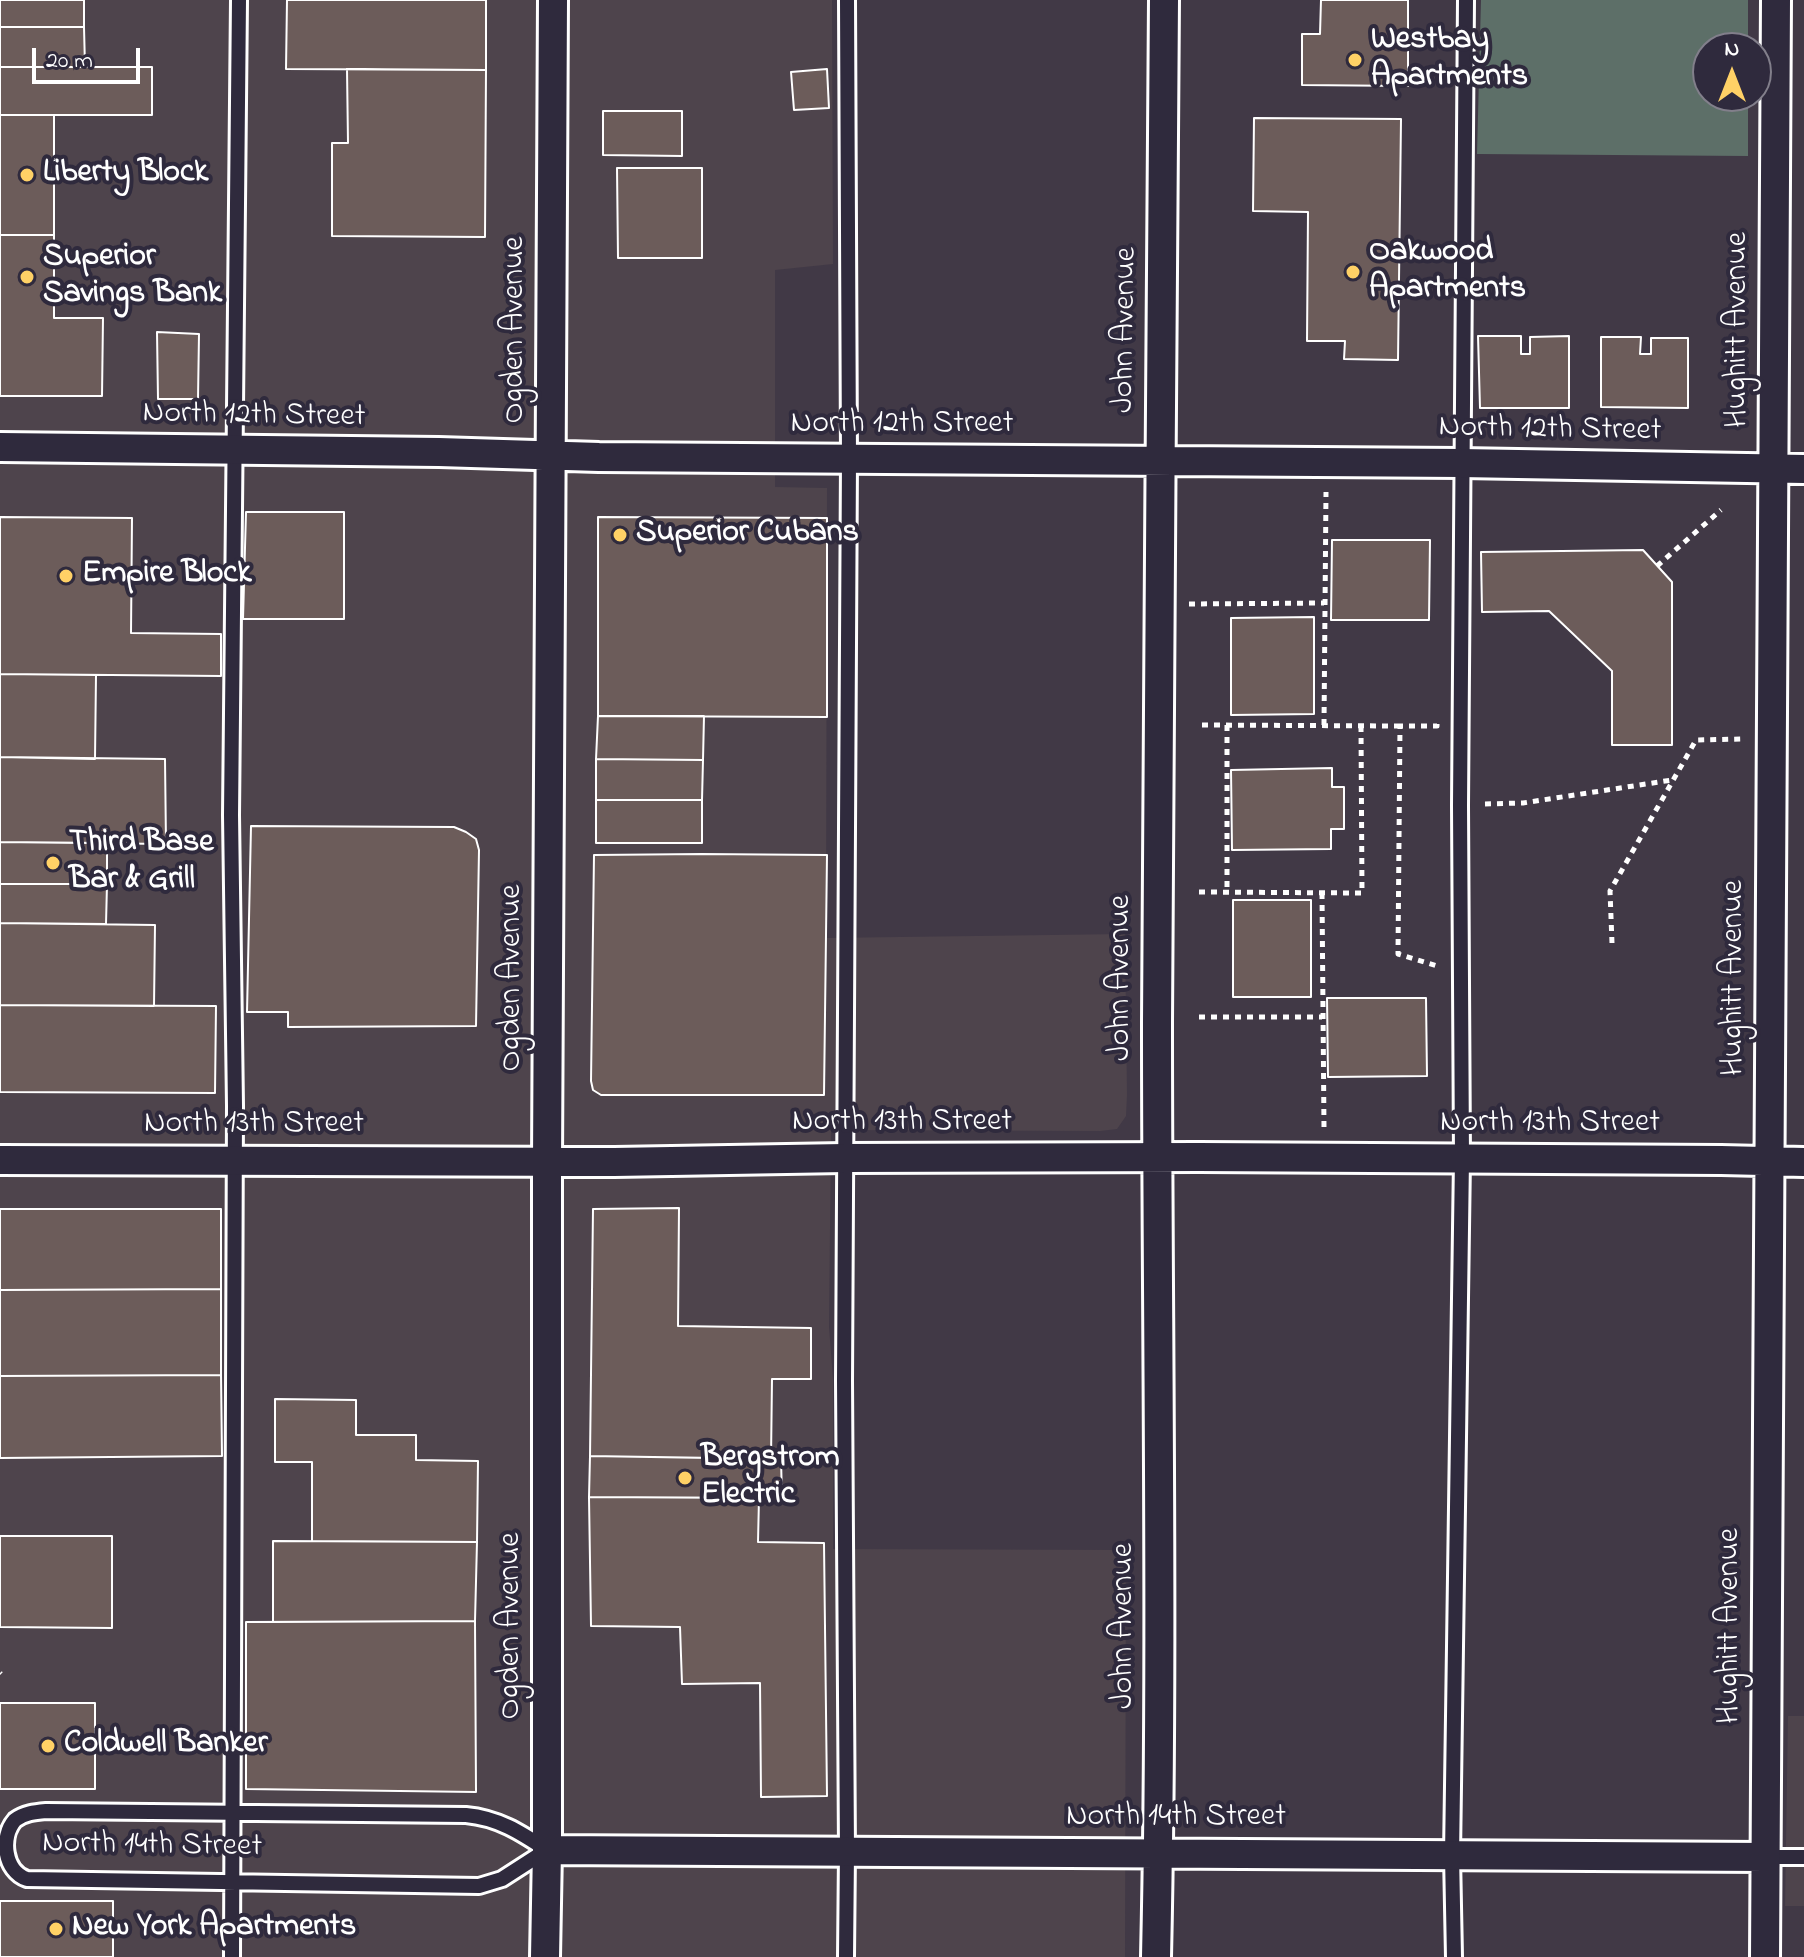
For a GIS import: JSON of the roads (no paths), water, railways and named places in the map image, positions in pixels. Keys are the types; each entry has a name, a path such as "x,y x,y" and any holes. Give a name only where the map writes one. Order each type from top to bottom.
{"street":[{"name":"Ogden Avenue","path":"545,1957 553,0"},
{"name":"John Avenue","path":"1156,1957 1160,1553 1157,1157 1159,603 1164,0"},
{"name":"Hughitt Avenue","path":"1765,1957 1776,0"},
{"name":"North 12th Street","path":"0,447 1804,469"},
{"name":"North 13th Street","path":"0,1160 614,1162 1157,1157 1804,1162"},
{"name":"North 14th Street","path":"547,1850 1765,1857"}],"lane":[{"path":"232,1957 235,1160 231,815 239,0"},
{"path":"846,1957 844,1158 849,459 847,0"},
{"path":"1454,1957 1452,1855 1462,1159 1461,463 1466,0"},
{"name":"North 14th Street","path":"46,1811 233,1811 479,1816 503,1823 547,1850 502,1879 479,1886 233,1883 27,1879 9,1867 3,1843 12,1822 24,1815 46,1811"},
{"name":"North 14th Street","path":"1765,1857 1804,1857"}],"place":[{"name":"Westbay Apartments","path":"1355,60"},
{"name":"Liberty Block","path":"27,175"},
{"name":"Oakwood Apartments","path":"1353,272"},
{"name":"Superior Savings Bank","path":"27,277"},
{"name":"Superior Cubans","path":"620,535"},
{"name":"Empire Block","path":"66,576"},
{"name":"Third Base Bar & Grill","path":"53,863"},
{"name":"Bergstrom Electric","path":"685,1478"},
{"name":"Coldwell Banker","path":"48,1746"},
{"name":"New York Apartments","path":"56,1929"}]}
